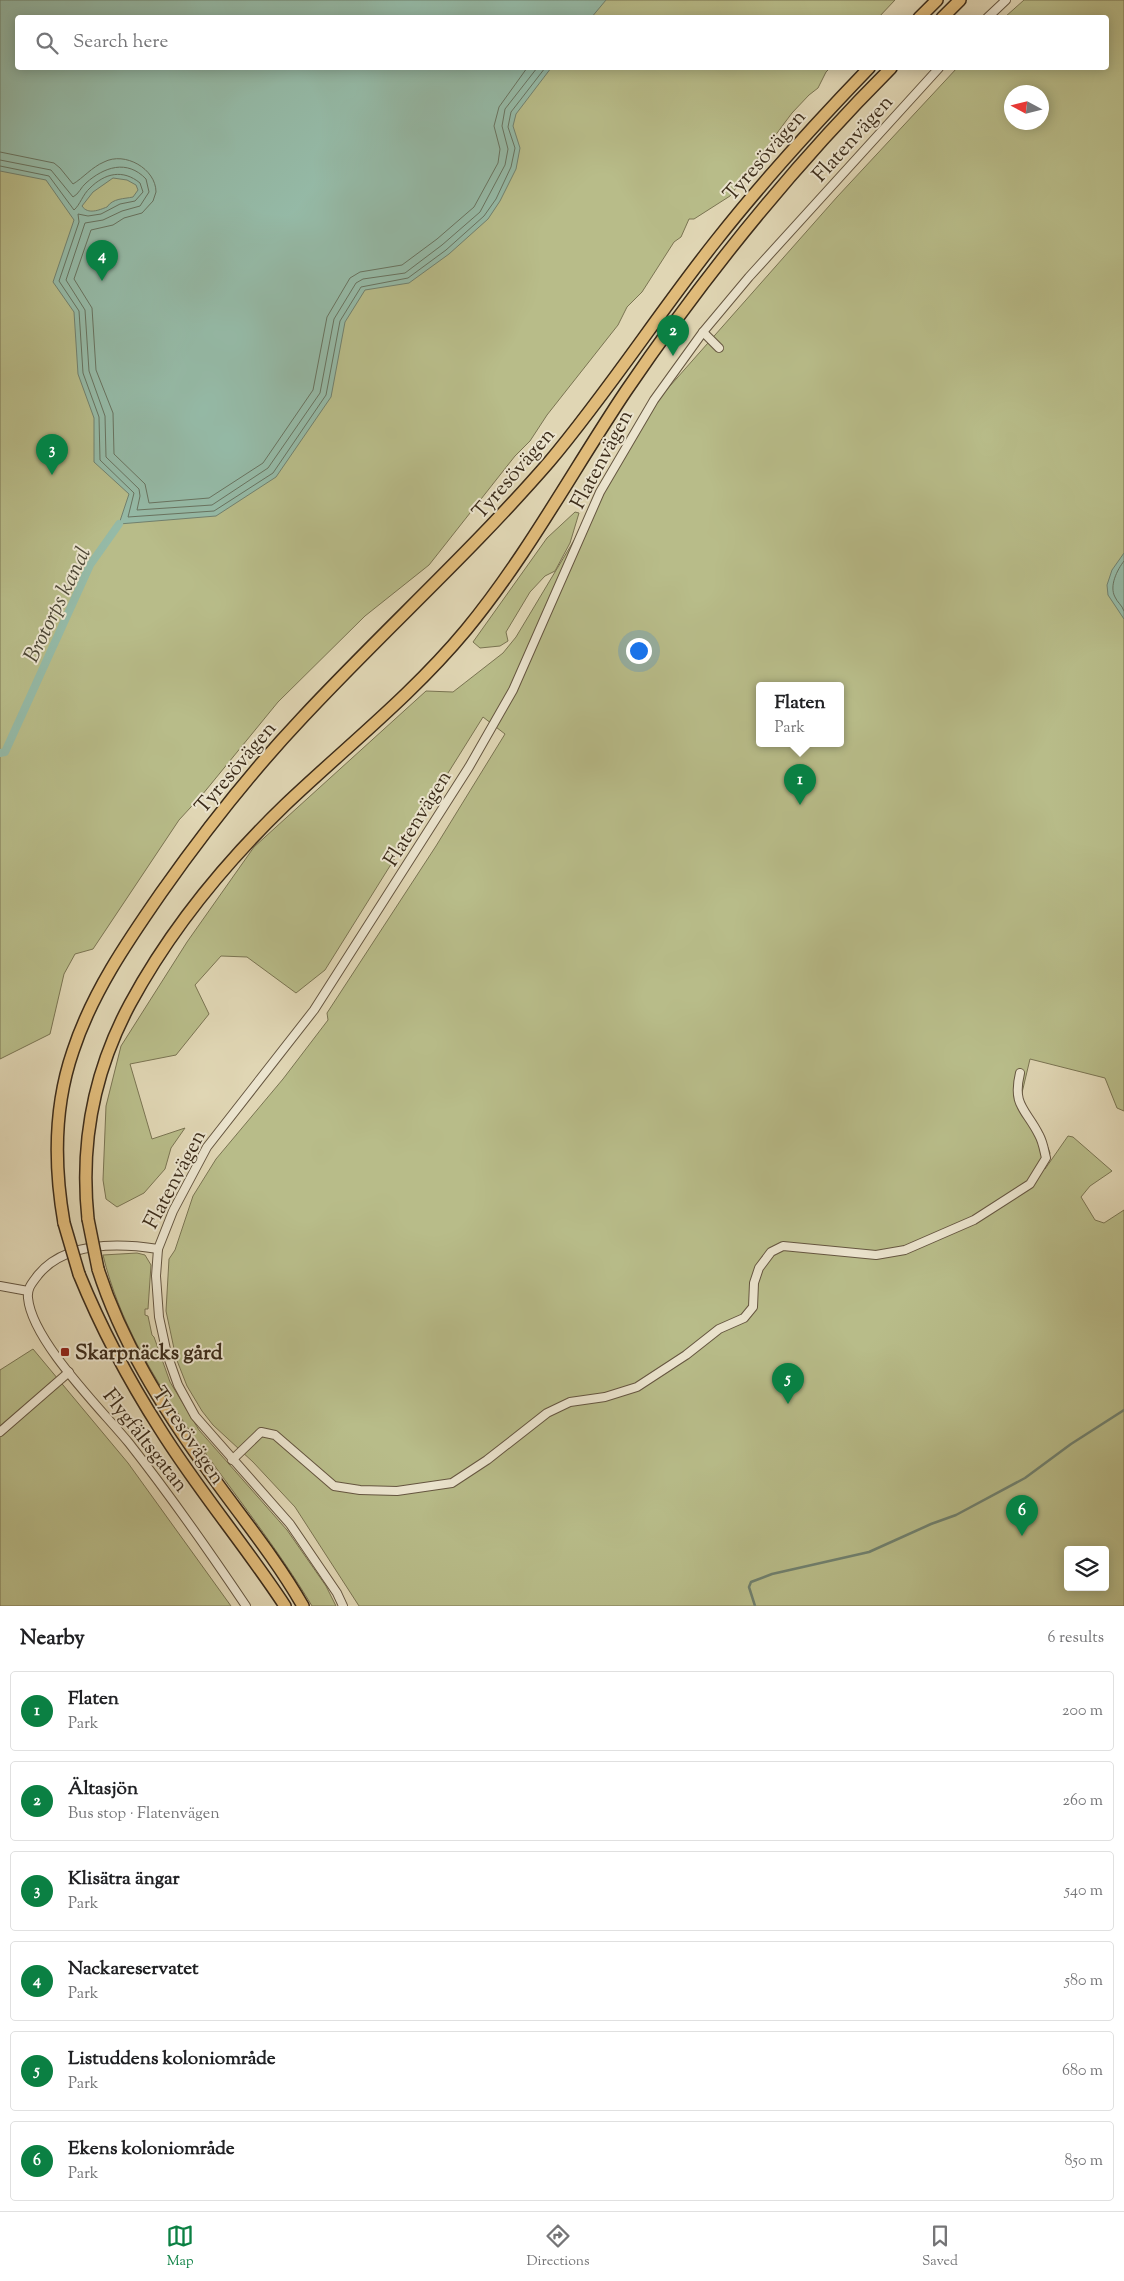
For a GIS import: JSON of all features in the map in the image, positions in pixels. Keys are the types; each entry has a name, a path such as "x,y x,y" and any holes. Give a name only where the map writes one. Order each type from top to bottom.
{"highway":[{"path":"922,15 938,0"},
{"path":"945,15 960,0"},
{"name":"Tyresövägen","path":"285,1606 260,1568 160,1430 106,1336 79,1274 64,1223 58,1178 57,1150 62,1096 72,1052 101,986 154,902 216,819 294,726 345,672 488,530 552,457 720,235 786,157 867,70"},
{"name":"Tyresövägen","path":"303,1606 275,1561 173,1420 123,1333 110,1304 98,1269 88,1219 85,1185 88,1128 101,1072 110,1046 131,1003 174,934 214,882 265,825 416,685 467,629 511,570 624,394 688,304 792,174 889,70"}],"street":[{"path":"989,15 1006,0"},
{"name":"Flatenvägen","path":"343,1606 327,1577 290,1524 195,1416 175,1378 159,1317 156,1276 158,1248 173,1212 207,1147 314,1010 469,767 513,690 600,492 654,400 703,332 761,264 937,70"},
{"path":"703,332 719,348"},
{"path":"232,1460 261,1432 275,1435 334,1486 360,1490 397,1491 452,1483 487,1460 547,1413 570,1402 605,1397 637,1387 686,1355 719,1330 744,1318 753,1307 754,1283 758,1268 771,1252 783,1246 876,1255 905,1250 974,1220 1030,1184 1046,1158 1039,1135 1023,1110 1018,1097 1020,1073"},
{"path":"0,1286 28,1291 29,1286 45,1267 74,1250 132,1245 158,1248"},
{"name":"Flygfältsgatan","path":"28,1291 31,1314 42,1335 69,1372 129,1443 246,1606"},
{"path":"0,1432 69,1372"}],"shaded area":[{"path":"0,0 895,0 881,15 15,15 15,70 828,70 818,88 792,113 730,196 694,219 689,219 681,237 674,242 642,292 627,307 618,325 547,415 530,441 515,456 429,565 365,616 278,702 202,795 179,820 93,949 75,954 64,974 50,1034 0,1059"},
{"path":"1024,0 1124,0 1124,1111 1117,1108 1105,1078 1030,1059 1021,1097 1026,1111 1045,1140 1050,1153 1045,1169 1068,1136 1073,1137 1112,1171 1090,1186 1081,1197 1095,1220 1104,1223 1124,1210 1124,1606 359,1606 295,1507 253,1462 213,1425 202,1411 187,1386 176,1358 166,1311 169,1259 175,1250 193,1196 216,1159 283,1079 328,1020 327,1013 436,846 505,734 483,717 325,970 296,993 247,957 221,956 195,985 209,1014 176,1055 130,1064 152,1139 185,1128 171,1148 165,1169 144,1193 117,1207 106,1199 103,1180 106,1106 121,1046 187,942 254,847 426,691 453,692 503,653 516,637 585,522 633,435 662,395 837,197 955,70 1109,70 1109,15 1007,15"},
{"path":"575,512 579,513 570,543 555,571 545,576 530,592 506,632 508,641 500,646 480,648 473,642 547,538"},
{"path":"137,1253 145,1255 151,1265 148,1309 145,1309 145,1315 148,1316 152,1335 170,1382 199,1430 287,1530 326,1586 336,1606 312,1606 285,1564 194,1437 139,1349 118,1303 103,1255"},
{"path":"33,1349 128,1463 231,1606 0,1606 0,1370"}],"water":[{"path":"0,0 606,0 594,15 15,15 15,70 549,70 516,114 513,126 520,148 516,169 500,201 488,219 449,254 409,283 365,290 345,322 331,397 276,477 216,516 119,524 129,494 94,462 94,418 78,374 74,312 53,282 74,220 46,180 0,171","holes":["113,178 127,180 136,185 138,190 133,197 115,200 107,207 94,211 84,209 82,206 93,192"]},
{"path":"1124,553 1124,619 1108,595 1107,585 1112,570"}],"waterway":[{"name":"Brotorps kanal","path":"0,753 5,752 90,565 119,524"},
{"path":"755,1606 749,1587 751,1582 772,1574 869,1552 931,1524 956,1515 1025,1478 1071,1444 1124,1410"}],"place":[{"name":"Nackareservatet","path":"102,281"},
{"name":"Ältasjön","path":"673,356"},
{"name":"Klisätra ängar","path":"52,475"},
{"name":"Flaten","path":"800,805"},
{"name":"Skarpnäcks gård","path":"65,1352"},
{"name":"Listuddens koloniområde","path":"788,1404"},
{"name":"Ekens koloniområde","path":"1022,1536"}]}
